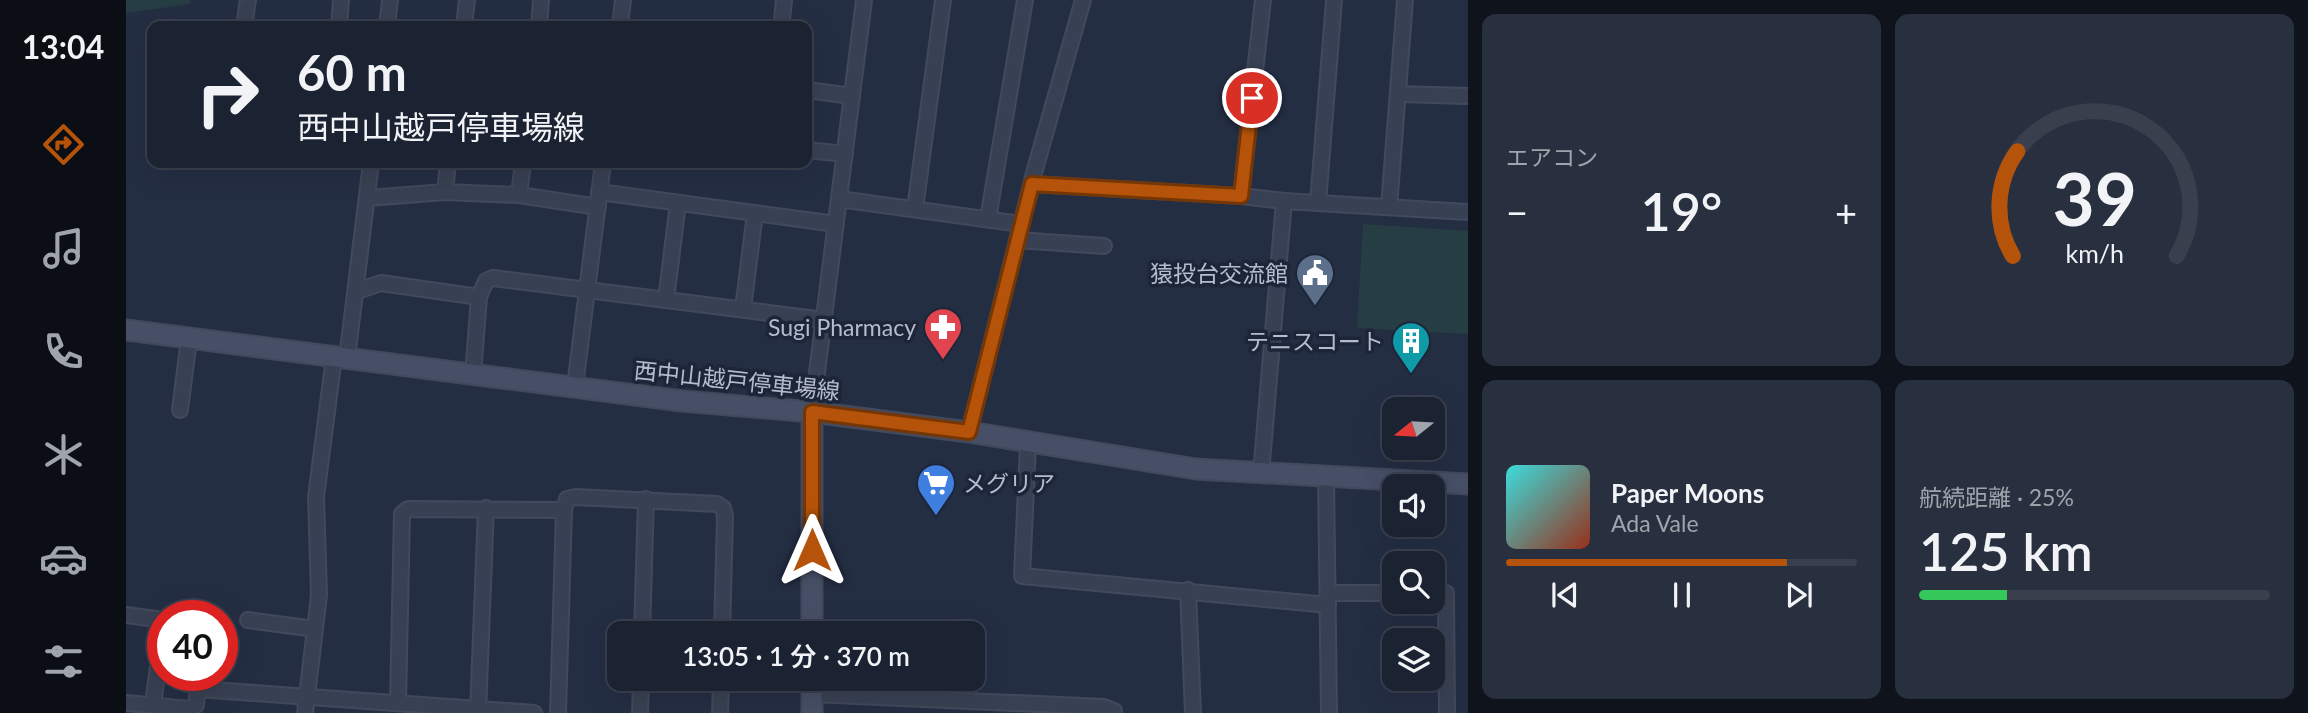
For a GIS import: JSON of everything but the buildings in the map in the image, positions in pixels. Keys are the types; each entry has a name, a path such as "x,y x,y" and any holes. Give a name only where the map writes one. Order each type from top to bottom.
{"main road":[{"name":"西中山越戸停車場線","path":"126,330 682,401 812,412 969,432 1028,444 1196,469 1468,484"},
{"path":"812,412 812,621"}],"street":[{"path":"245,21 248,0"},
{"path":"339,21 341,0"},
{"path":"388,21 390,0"},
{"path":"465,21 467,0"},
{"path":"539,21 541,0"},
{"path":"621,21 623,0"},
{"path":"782,20 784,0"},
{"path":"812,412 864,0"},
{"path":"915,209 943,0"},
{"path":"988,219 1025,0"},
{"path":"969,432 1021,224 1083,0"},
{"path":"1241,196 1263,0"},
{"path":"1318,203 1334,0"},
{"path":"1389,207 1405,0"},
{"path":"812,91 852,96"},
{"path":"1398,94 1468,96"},
{"path":"812,150 845,153"},
{"path":"306,706 319,595 316,497 341,358 357,291 371,168"},
{"path":"445,192 447,168"},
{"path":"519,195 522,168"},
{"path":"575,386 602,168"},
{"path":"1032,184 1468,212"},
{"path":"368,198 445,192 678,203 836,224"},
{"path":"839,199 1021,224"},
{"path":"1261,474 1284,201"},
{"path":"666,300 678,203"},
{"path":"743,309 755,213"},
{"path":"1017,240 1104,246"},
{"path":"473,375 479,297 486,281 493,278 824,320"},
{"path":"357,291 381,283 479,297"},
{"path":"180,410 189,339"},
{"path":"1028,444 1022,576 1328,599 1382,594"},
{"path":"1326,477 1329,713"},
{"path":"558,713 566,499 646,499 717,504 723,508 722,621"},
{"path":"642,621 646,499"},
{"path":"477,711 486,508"},
{"path":"398,703 402,514 408,509 564,510"},
{"path":"1188,590 1193,713"},
{"path":"1445,593 1447,713"},
{"path":"126,615 147,618"},
{"path":"248,620 315,629"},
{"path":"126,703 189,709 196,705 198,689 306,706 398,703 477,711 534,713"},
{"path":"153,705 155,691"},
{"path":"640,713 641,691"},
{"path":"720,713 721,691"},
{"path":"812,695 1104,707 1114,710 1115,713"}],"shaded area":[{"path":"126,0 190,0 190,4 126,13"},
{"path":"1363,224 1468,231 1468,334 1357,328"}],"place":[{"name":"猿投台交流館","path":"1315,307"},
{"name":"Sugi Pharmacy","path":"943,361"},
{"name":"テニスコート","path":"1411,375"},
{"name":"メグリア","path":"936,517"}],"route":[{"path":"812,550 812,412 969,432 1032,184 1241,196 1252,98"}]}
